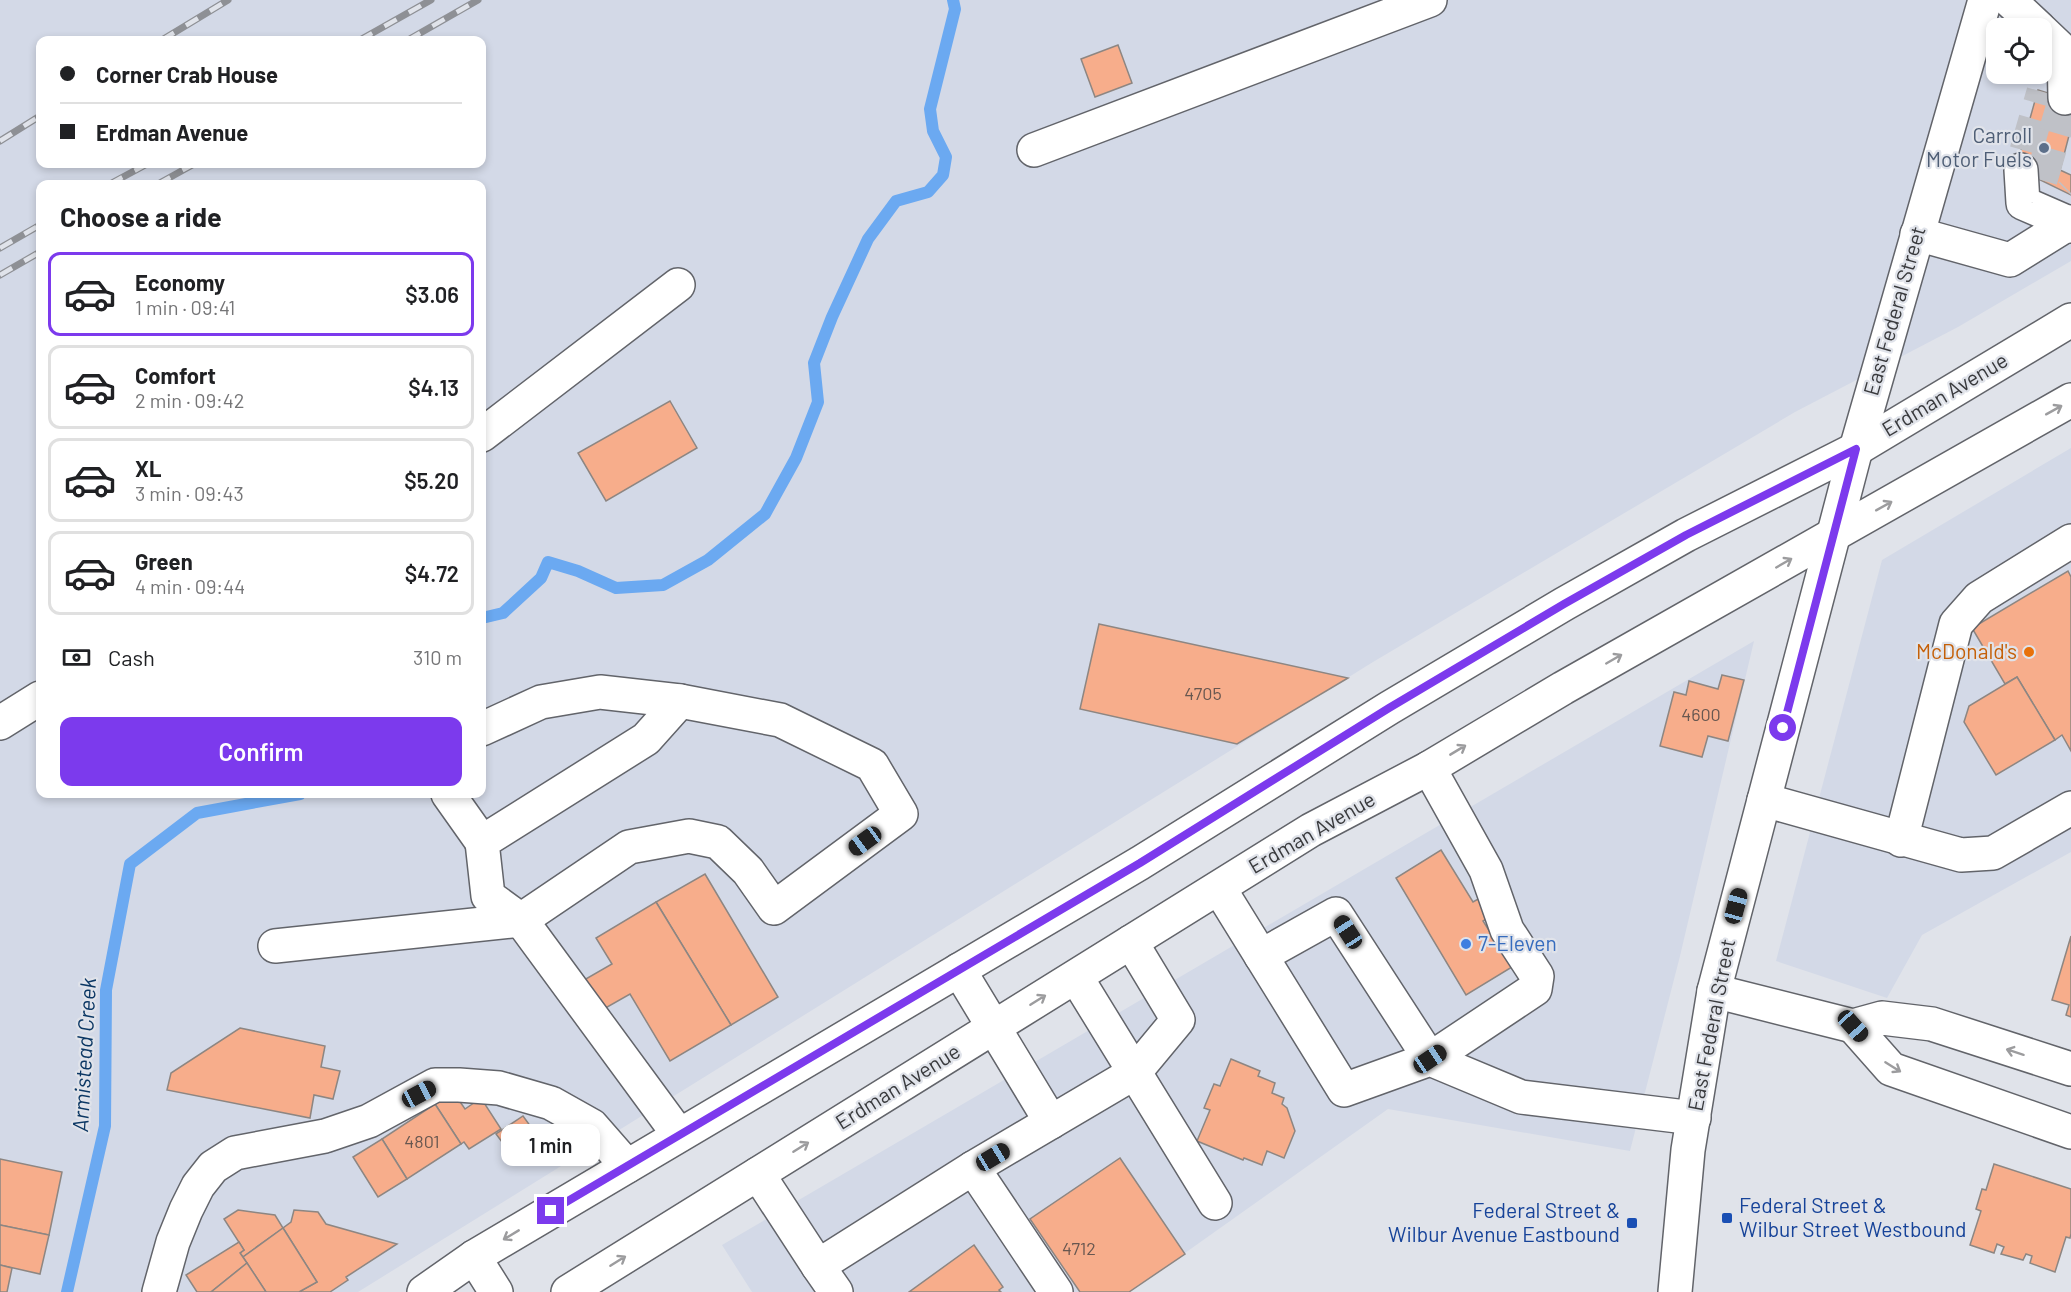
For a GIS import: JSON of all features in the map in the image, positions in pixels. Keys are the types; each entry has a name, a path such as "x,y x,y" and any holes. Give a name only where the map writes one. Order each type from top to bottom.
{"main road":[{"path":"1034,150 1430,0"},
{"name":"East Federal Street","path":"1675,1292 1688,1150 1714,991 1856,449 1985,0"},
{"path":"2009,0 2054,39 2054,95"},
{"path":"1917,234 2010,260 2051,204"},
{"path":"486,432 678,285"},
{"name":"Erdman Avenue","path":"424,1292 474,1257 1140,863 1389,708 1564,604 1686,535 1856,449 2071,320"},
{"name":"Erdman Avenue","path":"568,1292 1311,830 1429,768 1557,691 2071,400"},
{"path":"1901,840 1956,624 1979,598 2071,541"},
{"path":"275,946 521,920 629,847 689,836 718,842 748,871 774,908 901,814 872,765 780,720 680,700 600,692 541,702 486,727"},
{"path":"0,723 36,700"},
{"path":"482,842 645,739 680,700"},
{"path":"1219,888 1344,1090 1430,1059 1535,989 1537,976 1507,930 1486,870 1429,768"},
{"path":"1960,855 1978,837 2071,785"},
{"path":"451,798 482,842 488,896 521,920 680,1135"},
{"path":"1764,800 1960,855 1993,854 2071,808"},
{"path":"1261,956 1336,914 1430,1059 1521,1097 1694,1119"},
{"path":"818,1266 973,1168 1134,1073 1178,1020 1131,942"},
{"path":"958,970 1051,1122"},
{"path":"1076,977 1215,1203"},
{"path":"1714,991 1853,1026 1882,1018 1932,1024 2071,1069"},
{"path":"1853,1026 1891,1069 2071,1132"},
{"path":"159,1292 173,1242 186,1210 198,1186 213,1167 235,1153 325,1137 369,1121 435,1085 499,1088 551,1103 592,1126 627,1166"},
{"path":"973,1168 1056,1292"},
{"path":"758,1174 836,1292"},
{"path":"474,1257 496,1292"}],"shaded area":[{"path":"0,0 2071,0 2071,261 1958,327 1795,412 1373,662 358,1292 0,1292"},
{"path":"2071,448 2071,852 1922,935 1887,998 1776,961 1882,560"},
{"path":"1754,641 1680,956 1630,1151 1388,1109 1130,1292 752,1292 722,1245"}],"building":[{"path":"1118,45 1132,83 1095,97 1081,59"},
{"name":"Carroll Motor Fuels","path":"2038,90 2071,100 2071,128 2060,170 2071,175 2071,195 2016,168"},
{"path":"670,401 697,448 606,501 578,453"},
{"name":"McDonald's","path":"2068,571 2071,577 2071,751 2062,735 2055,740 2017,677 2005,684 1972,628"},
{"path":"1099,624 1348,678 1237,744 1080,709"},
{"path":"1722,675 1744,680 1728,741 1708,736 1702,757 1660,746 1674,692 1686,695 1689,681 1718,689"},
{"path":"2017,677 2055,740 1996,775 1964,722 1969,706"},
{"name":"7-Eleven","path":"1441,850 1473,902 1480,898 1491,916 1483,921 1512,967 1466,995 1396,878"},
{"path":"705,874 778,997 731,1025 656,902"},
{"path":"656,902 731,1025 670,1061 630,994 602,1010 584,980 612,964 596,938"},
{"path":"2071,936 2071,1017 2066,1015 2069,1005 2052,1000"},
{"path":"240,1028 325,1046 321,1067 340,1071 333,1099 314,1095 310,1118 167,1090 171,1073"},
{"path":"1231,1059 1260,1071 1258,1076 1275,1083 1272,1093 1284,1098 1282,1104 1287,1108 1295,1131 1284,1158 1267,1151 1262,1165 1244,1158 1243,1160 1197,1141 1210,1110 1204,1108 1214,1084 1220,1086"},
{"path":"454,1093 465,1109 481,1098 501,1129 469,1149 464,1142 461,1144 435,1104"},
{"path":"435,1104 461,1144 407,1179 382,1139"},
{"path":"523,1116 531,1127 505,1146 496,1134"},
{"path":"382,1139 407,1179 378,1197 353,1157"},
{"path":"1120,1158 1185,1254 1129,1292 1080,1292 1030,1219"},
{"path":"0,1159 62,1172 49,1235 0,1225"},
{"path":"1994,1164 2071,1189 2071,1234 2070,1238 2066,1237 2055,1272 2030,1263 2032,1256 2026,1254 2023,1260 2001,1254 2004,1247 1997,1244 1994,1253 1970,1245 1981,1211 1976,1209 1982,1189 1986,1190"},
{"path":"238,1210 275,1215 283,1228 243,1257 240,1253 244,1250 224,1219"},
{"path":"294,1210 318,1212 326,1224 397,1244 346,1277 348,1280 330,1292 299,1292 317,1282 283,1228 291,1222"},
{"path":"0,1225 49,1235 40,1274 0,1265"},
{"path":"283,1228 317,1282 299,1292 266,1292 243,1257"},
{"path":"239,1242 244,1250 240,1253 247,1263 211,1292 197,1292 186,1275"},
{"path":"974,1245 1003,1287 999,1290 1001,1292 909,1292"},
{"path":"247,1263 266,1292 211,1292"},
{"path":"0,1265 12,1268 7,1292 0,1292"}],"waterway":[{"name":"Armistead Creek","path":"486,617 503,613 541,578 548,562 578,571 616,588 663,585 708,560 765,514 796,458 818,402 814,363 832,317 868,239 896,201 928,192 943,175 946,157 933,131 930,109 955,9 953,0"},
{"name":"Armistead Creek","path":"67,1292 105,1126 106,990 130,864 197,813 278,798"}],"tunnel":[{"path":"2026,151 2043,92"},
{"path":"2041,180 2065,98"}],"railway":[{"path":"169,36 228,0"},
{"path":"367,36 431,0"},
{"path":"415,36 478,0"},
{"path":"0,141 36,118"},
{"path":"117,180 140,168"},
{"path":"165,180 187,168"},
{"path":"0,248 36,227"},
{"path":"0,275 36,254"}],"place":[{"name":"Carroll Motor Fuels","path":"2044,148"},
{"name":"McDonald's","path":"2029,652"},
{"name":"7-Eleven","path":"1466,944"},
{"name":"Federal Street & Wilbur Street Westbound","path":"1727,1218"},
{"name":"Federal Street & Wilbur Avenue Eastbound","path":"1632,1223"}],"route":[{"path":"551,1211 1140,863 1389,708 1564,604 1686,535 1856,449 1783,728"}]}
